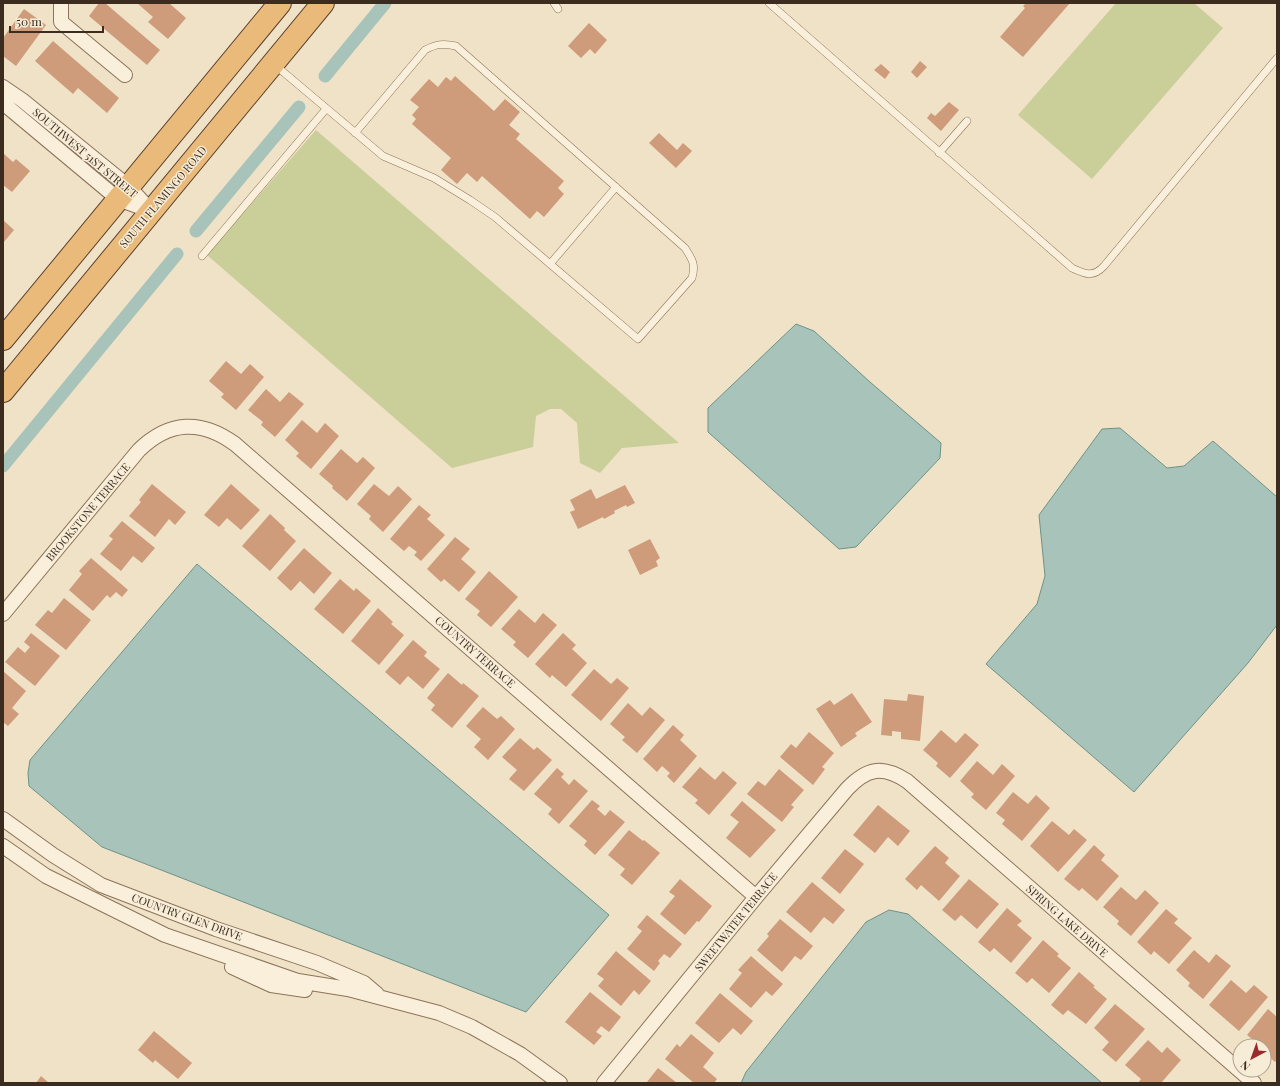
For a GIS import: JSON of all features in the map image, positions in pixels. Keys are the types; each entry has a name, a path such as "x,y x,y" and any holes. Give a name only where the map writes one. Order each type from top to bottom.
{"highway":[{"path":"3,339 280,3"},
{"name":"SOUTH FLAMINGO ROAD","path":"3,390 323,3"}],"street":[{"path":"61,3 61,22 125,75"},
{"name":"SOUTHWEST 51ST STREET","path":"3,87 22,100 124,193"},
{"name":"SOUTHWEST 51ST STREET","path":"3,103 151,212"},
{"name":"BROOKSTONE TERRACE","path":"3,614 139,450 156,436 175,428 185,427"},
{"name":"COUNTRY TERRACE","path":"185,427 206,428 218,432 235,444 756,897"},
{"name":"SWEETWATER TERRACE","path":"604,1083 756,897 856,780 862,775 875,771"},
{"name":"SPRING LAKE DRIVE","path":"875,771 889,772 898,775 907,781 1254,1083"},
{"name":"COUNTRY GLEN DRIVE","path":"5,824 101,885 216,929 317,963 364,983 381,997"},
{"name":"COUNTRY GLEN DRIVE","path":"3,846 46,876 166,935 298,981 348,989 439,1013 472,1027 520,1054 560,1083"}],"lane":[{"path":"769,3 1072,268 1087,274 1098,272 1277,58"},
{"path":"273,64 326,109 355,133 383,156 434,178 495,217 638,340 692,278 695,268 685,248 456,46 445,44 434,45 425,50 355,133"},
{"path":"202,256 326,109"},
{"path":"939,152 967,121"},
{"path":"550,264 616,187"}],"green space":[{"path":"1116,3 1194,3 1223,28 1092,179 1018,115"},
{"path":"316,130 679,443 622,448 600,473 580,463 577,423 561,409 550,409 536,416 533,447 452,468 207,255"}],"water":[{"path":"796,324 814,331 870,382 941,443 940,458 856,547 839,549 708,432 708,408"},
{"path":"1120,428 1167,468 1184,466 1213,441 1277,497 1277,625 1248,663 1134,792 986,664 1037,604 1045,576 1039,515 1102,429"},
{"path":"197,564 609,915 526,1012 102,847 29,786 28,773 30,760"},
{"path":"889,910 908,914 1102,1083 741,1083 746,1072 866,922"}],"building":[{"path":"99,3 105,3 160,50 147,65 89,16"},
{"path":"137,3 169,3 186,18 168,39 148,22 153,17"},
{"path":"1026,3 1070,3 1023,57 1000,37 1025,8 1023,6"},
{"path":"24,9 46,25 16,66 3,56 3,38"},
{"path":"589,23 607,40 595,54 590,49 581,58 568,46"},
{"path":"53,41 119,98 107,113 78,88 73,94 35,61"},
{"path":"920,61 927,67 917,78 911,72"},
{"path":"881,64 890,72 885,79 874,70"},
{"path":"455,76 494,111 505,99 520,112 509,125 520,134 516,139 564,181 558,188 564,194 544,217 537,211 530,219 482,176 477,182 467,173 457,184 441,170 451,158 412,124 416,119 412,115 419,107 410,100 429,79 438,87 446,77 451,81"},
{"path":"949,102 959,110 941,131 927,118 931,113 935,116"},
{"path":"659,133 677,150 683,143 692,151 676,168 649,143"},
{"path":"3,153 13,162 16,159 30,171 12,192 3,185"},
{"path":"3,220 14,230 3,243"},
{"path":"226,361 241,374 250,364 264,377 236,410 221,397 224,394 209,381"},
{"path":"266,389 280,402 289,392 304,404 275,437 261,425 263,422 248,410"},
{"path":"302,420 317,433 325,423 339,436 311,469 296,456 299,453 285,440"},
{"path":"341,449 357,463 363,457 375,468 347,501 319,474"},
{"path":"152,484 186,512 175,525 169,519 155,537 129,516 141,502 139,500"},
{"path":"231,484 260,510 241,530 227,518 219,527 204,515"},
{"path":"374,484 389,496 398,486 412,499 383,532 369,519 371,516 357,504"},
{"path":"625,485 635,503 627,507 626,505 614,511 615,513 604,519 603,517 578,529 570,512 575,510 570,500 591,489 596,499"},
{"path":"419,505 431,515 427,519 445,535 421,561 414,555 417,552 409,546 404,551 390,539"},
{"path":"270,514 296,541 270,571 242,546"},
{"path":"122,521 155,548 142,563 133,556 121,571 100,554 113,539 109,536"},
{"path":"455,537 470,549 461,559 476,572 459,592 444,579 441,582 427,569"},
{"path":"650,539 660,558 656,561 658,566 640,575 628,550"},
{"path":"304,548 332,573 314,594 300,581 291,591 277,578"},
{"path":"91,558 128,590 122,597 116,592 110,598 107,595 93,611 69,590 82,574 79,571"},
{"path":"489,571 518,597 491,627 477,615 480,611 465,599"},
{"path":"340,579 354,591 356,588 371,601 343,634 314,609"},
{"path":"64,598 91,620 66,650 35,625 48,610 52,613"},
{"path":"378,608 393,622 391,624 404,635 379,665 351,641"},
{"path":"519,609 535,623 543,613 557,625 528,658 513,645 516,642 501,629"},
{"path":"31,633 60,656 35,686 5,662 18,647 25,653 30,647 24,642"},
{"path":"563,633 576,645 572,649 587,663 566,687 552,675 550,678 535,664"},
{"path":"413,640 427,652 424,656 440,669 423,689 408,676 400,685 385,672"},
{"path":"594,669 611,684 617,678 629,688 601,721 571,695"},
{"path":"3,671 26,691 12,708 19,714 8,726 3,722"},
{"path":"448,673 462,685 463,683 479,696 452,728 431,710 435,705 427,698"},
{"path":"852,693 872,722 855,733 857,736 841,747 816,709 830,700 834,705"},
{"path":"908,694 924,696 920,741 901,739 901,732 892,731 892,736 881,735 884,699 907,701"},
{"path":"628,703 642,716 650,707 665,720 637,753 622,740 625,737 610,724"},
{"path":"483,707 497,719 501,716 515,729 488,760 474,747 481,739 466,726"},
{"path":"673,725 684,735 680,740 697,756 674,783 667,776 670,773 662,766 657,772 643,759"},
{"path":"941,730 956,743 965,733 979,745 950,778 936,766 938,763 923,750"},
{"path":"809,732 834,753 822,767 825,769 813,785 780,757 791,744 796,748"},
{"path":"520,738 534,750 537,747 552,760 524,791 509,779 517,770 502,757"},
{"path":"977,761 993,775 1002,764 1015,776 986,810 971,797 974,794 960,781"},
{"path":"700,767 715,780 723,771 737,783 709,815 695,803 698,800 682,787"},
{"path":"557,768 564,774 561,777 569,785 574,779 588,791 559,824 548,814 552,809 534,794"},
{"path":"779,769 804,790 791,805 794,807 782,822 747,794 758,781 765,786"},
{"path":"1013,792 1028,804 1036,795 1050,808 1022,841 1002,824 1005,820 996,813"},
{"path":"592,800 600,806 597,809 605,816 610,810 625,822 595,855 584,845 587,841 569,826"},
{"path":"742,801 776,830 750,858 726,838 739,822 730,815"},
{"path":"878,805 910,831 898,846 888,837 875,853 853,835"},
{"path":"1052,821 1069,835 1074,829 1087,840 1058,872 1030,846"},
{"path":"629,830 660,853 632,885 620,875 625,869 608,855"},
{"path":"1094,845 1105,855 1101,860 1119,876 1097,901 1082,888 1079,891 1064,879"},
{"path":"935,846 949,858 945,863 960,876 939,901 921,885 917,890 905,879"},
{"path":"845,849 864,864 840,894 821,878"},
{"path":"680,879 712,906 699,922 697,921 685,935 660,914 675,896 669,892"},
{"path":"969,879 999,904 977,929 961,915 955,921 942,910"},
{"path":"812,882 845,910 833,924 824,917 811,933 786,912"},
{"path":"1121,887 1136,900 1145,890 1159,903 1131,936 1117,924 1119,921 1103,907"},
{"path":"1007,908 1022,921 1017,925 1032,938 1011,963 994,948 990,952 978,942"},
{"path":"1166,909 1178,919 1174,923 1192,938 1169,964 1154,951 1151,955 1137,942"},
{"path":"647,915 682,944 670,958 664,954 658,961 660,963 654,971 627,949 642,931 637,927"},
{"path":"780,919 813,946 801,960 795,956 782,972 757,950 769,936 767,934"},
{"path":"1043,940 1059,954 1057,956 1071,968 1049,993 1032,978 1027,983 1015,973"},
{"path":"1194,950 1209,963 1216,954 1231,966 1203,999 1188,986 1190,983 1176,970"},
{"path":"616,951 651,981 639,995 634,990 621,1006 598,986 604,979 597,974"},
{"path":"751,956 783,984 772,996 766,991 751,1008 729,989 742,973 738,970"},
{"path":"1079,972 1107,999 1086,1024 1068,1010 1063,1015 1051,1005"},
{"path":"1231,980 1246,993 1254,985 1268,997 1239,1031 1209,1005"},
{"path":"590,992 621,1017 609,1032 601,1026 596,1032 602,1036 594,1045 565,1022"},
{"path":"720,993 753,1021 741,1035 733,1028 719,1043 695,1023"},
{"path":"1115,1004 1145,1029 1116,1062 1102,1050 1109,1042 1094,1028"},
{"path":"1268,1009 1277,1017 1277,1060 1275,1062 1272,1059 1272,1038 1251,1038 1247,1035"},
{"path":"154,1031 192,1063 178,1079 155,1060 153,1063 138,1050"},
{"path":"691,1034 714,1053 703,1067 717,1079 714,1083 694,1083 665,1059 677,1044 680,1047"},
{"path":"1148,1040 1162,1053 1167,1047 1181,1060 1161,1083 1138,1083 1141,1079 1125,1065"},
{"path":"658,1068 677,1083 647,1082"},
{"path":"41,1076 49,1083 36,1083"}],"waterway":[{"path":"325,76 385,3"},
{"path":"196,231 299,107"},
{"path":"3,466 177,254"}]}
